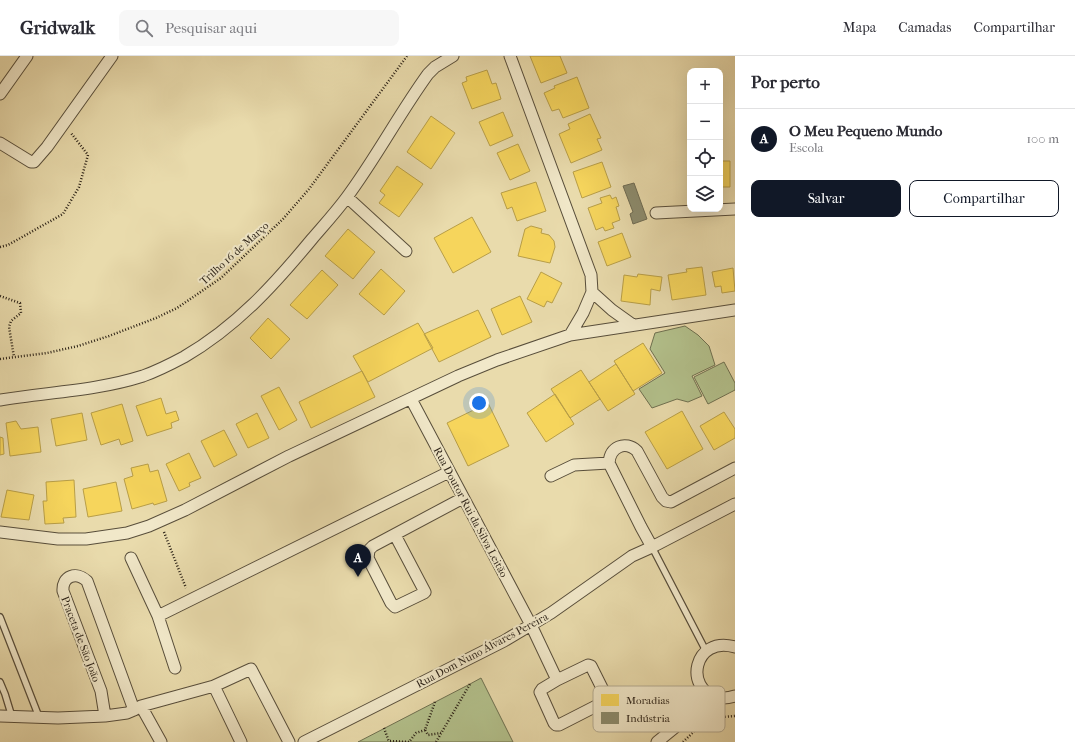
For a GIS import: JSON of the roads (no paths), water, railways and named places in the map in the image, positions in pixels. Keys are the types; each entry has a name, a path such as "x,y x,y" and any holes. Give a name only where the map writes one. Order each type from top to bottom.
{"street":[{"path":"0,94 27,56"},
{"path":"0,400 77,391 115,384 144,376 191,352 227,328 251,307 296,259 347,197 428,74 435,67 452,56"},
{"path":"510,56 591,275 592,292 583,314 570,335"},
{"path":"0,143 31,162 34,162 47,147 110,57"},
{"path":"347,197 406,252"},
{"path":"656,213 735,209"},
{"path":"592,292 612,310 633,325"},
{"path":"0,532 58,539 86,539 127,533 160,522 289,456 458,376 490,363 570,335 735,310"},
{"name":"Rua Doutor Rui da Silva Leitão","path":"411,399 531,625 558,680"},
{"path":"652,547 609,463 613,451 618,447 629,446 640,453 662,497 666,501 671,502 735,468"},
{"path":"551,476 574,465 609,463"},
{"path":"158,616 449,472"},
{"path":"395,535 425,592 396,607 391,603 368,555 369,550 373,546 463,498"},
{"name":"Rua Dom Nuno Álvares Pereira","path":"304,742 504,641 551,613 632,556 735,504"},
{"path":"131,558 158,616 175,668"},
{"name":"Praceta de São João","path":"105,716 100,690 63,591 64,583 68,577 74,575 83,577 87,581 137,708"},
{"path":"701,686 697,674 700,659 706,651 715,646 726,644 735,647"},
{"path":"593,708 559,725 556,725 540,692 558,680 588,665 591,666 601,686"},
{"path":"0,716 12,718 39,718 105,716 127,713 137,708 214,686 251,669 290,742"},
{"path":"214,686 241,742"},
{"path":"725,698 735,696"},
{"path":"137,708 161,742"},
{"path":"657,742 669,732"}],"lane":[{"path":"652,547 706,651"},
{"path":"0,617 39,718"},
{"path":"0,682 12,718"}],"place":[{"name":"O Meu Pequeno Mundo","path":"358,577"}]}
